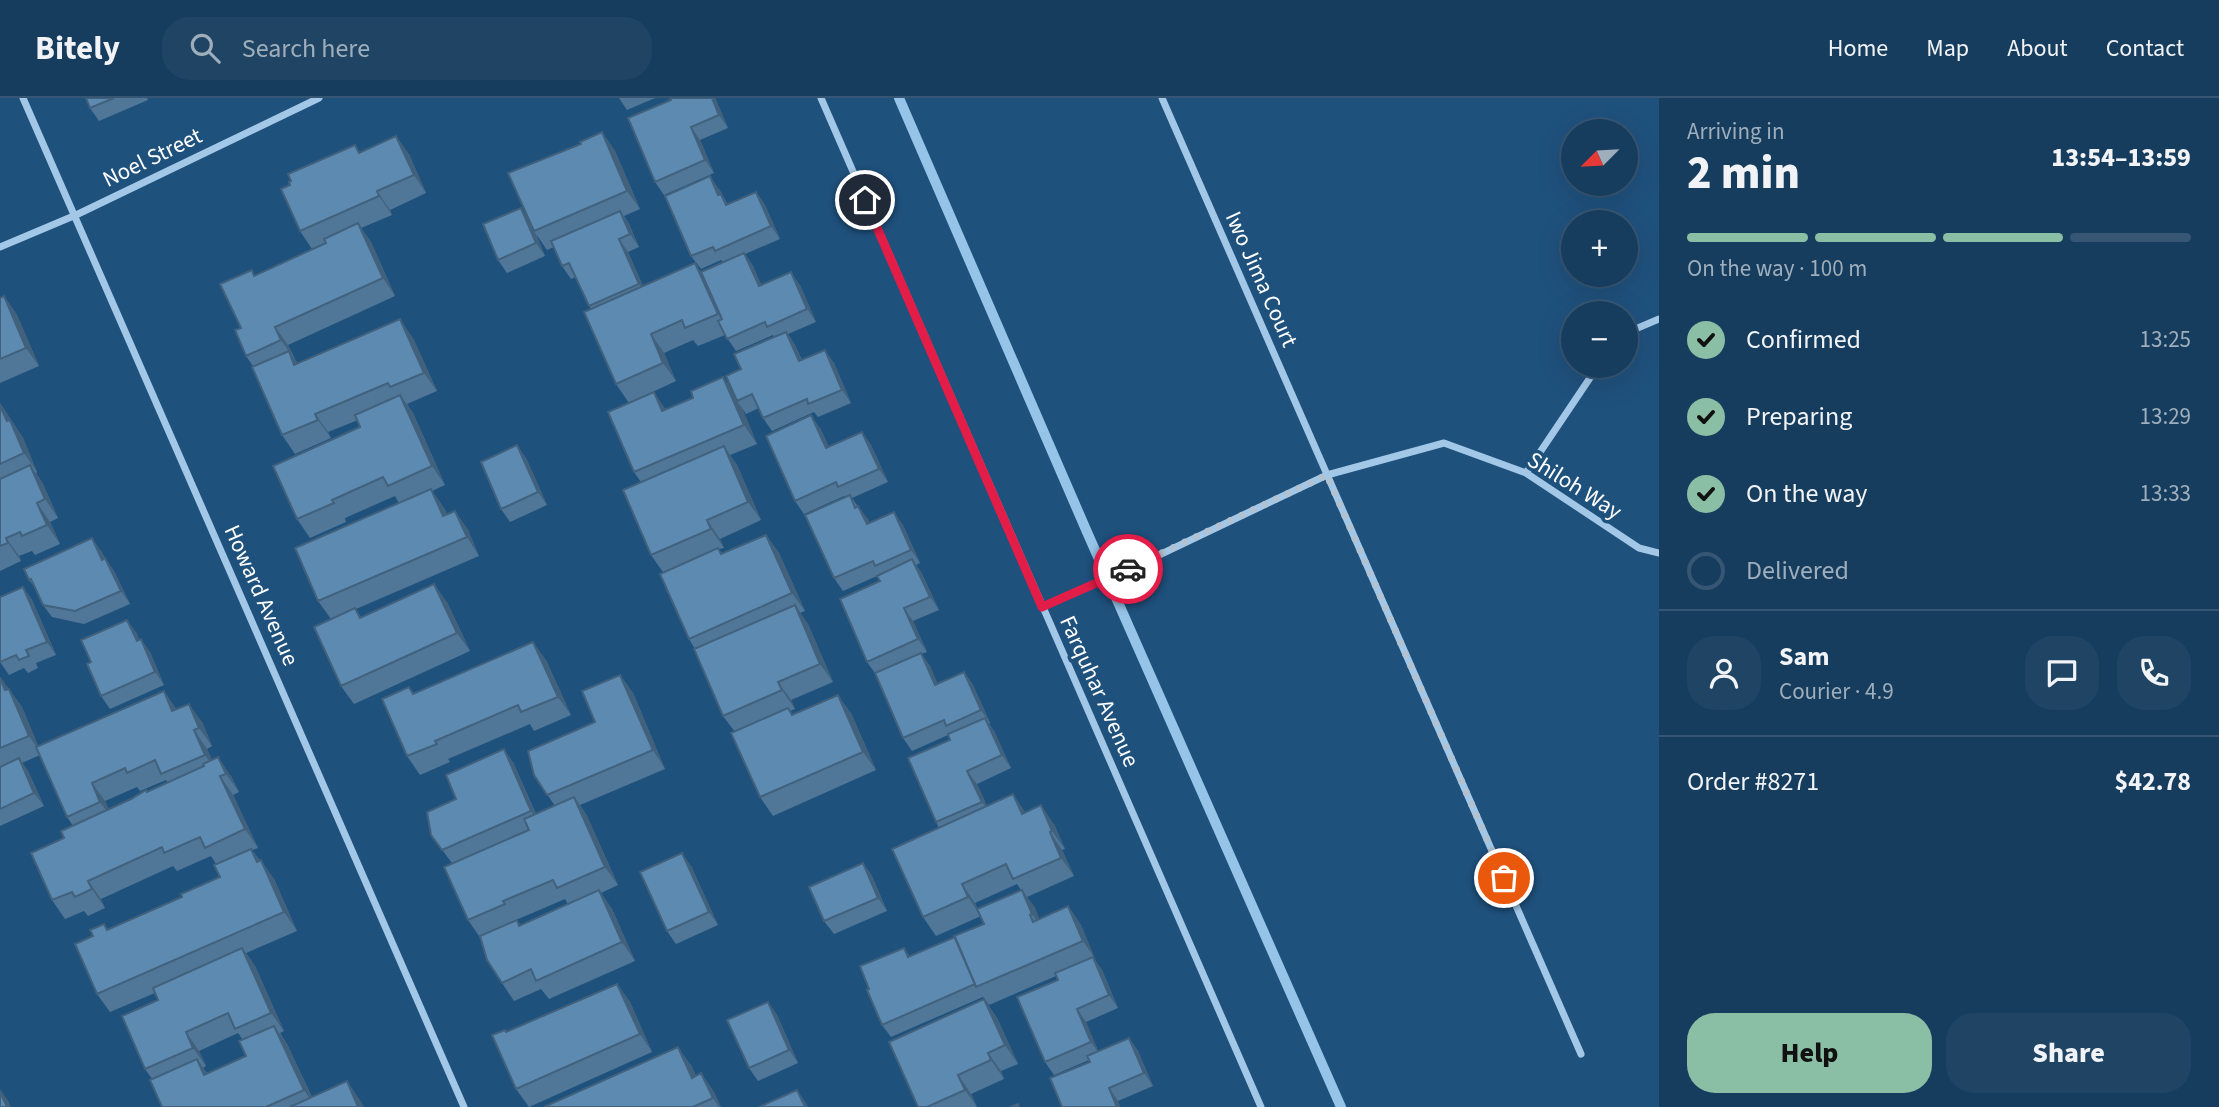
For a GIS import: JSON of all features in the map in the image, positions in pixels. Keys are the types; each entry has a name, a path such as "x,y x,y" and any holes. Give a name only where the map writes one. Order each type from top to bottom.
{"street":[{"name":"Howard Avenue","path":"23,98 464,1107"},
{"name":"Noel Street","path":"0,247 76,215 319,98"},
{"name":"Farquhar Avenue","path":"821,98 1261,1107"},
{"name":"Iwo Jima Court","path":"1162,98 1581,1054"},
{"path":"1638,328 1659,319"},
{"path":"1526,473 1590,378"},
{"name":"Shiloh Way","path":"1042,607 1155,557 1327,475 1444,443 1526,473 1639,548 1659,552"}],"building":[{"path":"86,98 114,98 90,108"},
{"path":"670,98 712,98 719,115 691,127 705,160 655,182 628,118 671,100"},
{"path":"602,132 627,191 534,231 508,173 581,144 580,142"},
{"path":"396,136 414,175 377,191 379,196 300,231 281,189 290,185 288,174 355,145 359,153"},
{"path":"710,176 718,195 721,194 726,205 756,192 771,226 715,251 713,247 691,256 665,196"},
{"path":"521,208 536,243 498,260 483,224"},
{"path":"620,211 630,234 619,239 639,284 589,306 569,263 562,266 551,241"},
{"path":"358,223 383,278 275,327 281,340 246,356 235,330 241,328 220,284 252,270 254,276 326,243 324,239"},
{"path":"744,253 759,286 791,272 807,309 767,327 765,322 727,339 718,321 722,319 701,272"},
{"path":"695,263 718,314 685,328 682,320 651,334 663,363 616,384 584,312"},
{"path":"4,296 26,348 0,359 0,298"},
{"path":"400,319 424,373 390,387 388,383 315,414 318,420 282,435 252,367 289,351 294,365"},
{"path":"786,332 799,361 825,350 842,390 808,404 807,399 763,418 752,394 737,401 726,376 741,369 734,354"},
{"path":"723,377 744,425 634,472 608,412 654,392 662,411 693,398 691,391"},
{"path":"400,395 432,466 388,486 383,477 297,519 273,466 360,427 355,415"},
{"path":"0,406 7,421 10,420 24,453 0,464"},
{"path":"811,415 826,448 862,432 879,469 838,487 836,482 795,501 766,436"},
{"path":"517,445 538,492 501,509 481,462"},
{"path":"724,446 748,502 707,520 711,529 651,555 623,490"},
{"path":"30,465 45,499 37,503 47,525 22,536 20,532 6,538 8,543 0,546 0,479"},
{"path":"431,489 443,516 455,511 467,537 318,601 295,548"},
{"path":"850,495 855,508 858,506 867,524 894,512 911,550 875,566 873,561 834,578 805,515"},
{"path":"766,535 792,593 689,639 660,574 718,548 721,554"},
{"path":"92,538 121,591 75,611 43,605 24,569"},
{"path":"912,559 930,597 904,608 918,639 867,662 840,599 880,581 877,576"},
{"path":"434,584 457,633 341,686 314,627 355,608 360,618"},
{"path":"23,587 47,642 26,650 29,656 19,660 16,655 0,662 0,597"},
{"path":"795,605 820,664 778,682 782,690 723,716 694,649"},
{"path":"127,620 137,641 141,639 155,672 101,696 87,664 91,662 81,640"},
{"path":"533,642 558,697 521,712 518,705 407,756 382,699 409,687 413,694"},
{"path":"921,653 935,685 964,672 981,710 946,726 944,720 903,738 875,673"},
{"path":"620,675 653,750 547,795 534,775 528,751 595,722 582,691"},
{"path":"0,678 5,690 9,689 29,736 0,748"},
{"path":"164,691 172,711 189,704 199,728 194,730 205,755 161,774 155,760 127,773 125,768 92,783 100,802 67,817 36,747"},
{"path":"838,695 863,752 760,797 731,733 788,708 792,715"},
{"path":"985,718 1002,755 967,771 982,802 936,822 908,758 950,740 948,734"},
{"path":"504,749 531,811 442,850 431,835 427,812 456,799 446,775"},
{"path":"218,757 226,774 220,776 245,829 205,848 200,837 164,853 162,847 88,881 92,889 75,897 72,892 52,900 31,853 64,838 61,831 146,790 147,792 204,766 203,764"},
{"path":"19,758 34,793 0,809 0,767"},
{"path":"1013,794 1022,814 1041,805 1061,858 1013,879 1006,864 962,884 968,897 923,917 892,849"},
{"path":"574,797 605,867 557,888 553,880 503,901 505,904 468,920 444,867 529,830 524,819"},
{"path":"251,849 257,862 261,860 284,912 97,994 75,944 93,936 90,930 104,924 107,930 220,877 214,865"},
{"path":"682,853 709,912 667,931 640,872"},
{"path":"863,863 878,898 824,921 809,887"},
{"path":"599,890 622,942 536,981 531,969 502,983 487,960 480,936 517,920 519,926"},
{"path":"1022,890 1033,922 1068,906 1083,941 976,987 954,936 984,924 977,909"},
{"path":"955,937 975,984 882,1025 860,966 904,948 908,957"},
{"path":"242,948 271,1013 235,1029 228,1013 186,1032 193,1048 145,1069 122,1016 158,1000 153,988"},
{"path":"1093,957 1109,995 1077,1009 1091,1042 1045,1062 1017,997 1058,980 1055,973"},
{"path":"617,984 640,1034 516,1089 492,1035 505,1030 506,1032"},
{"path":"984,999 1005,1045 988,1053 991,1060 958,1075 965,1090 927,1107 918,1107 889,1042"},
{"path":"768,1002 789,1050 749,1068 727,1020"},
{"path":"274,1026 304,1090 266,1107 162,1107 150,1080 197,1059 204,1075 246,1056 239,1041"},
{"path":"1129,1038 1144,1073 1109,1088 1117,1107 1062,1107 1050,1078 1090,1062 1087,1056"},
{"path":"678,1047 692,1078 701,1073 713,1098 693,1107 544,1107"},
{"path":"347,1081 358,1107 290,1107"},
{"path":"797,1090 805,1107 759,1107"},
{"path":"0,1092 7,1107 0,1107"}],"waterway":[{"path":"899,98 1341,1107"}],"way so far":[{"path":"1128,569 1327,475 1504,878"}],"route":[{"path":"865,200 1042,607 1128,569"}]}
